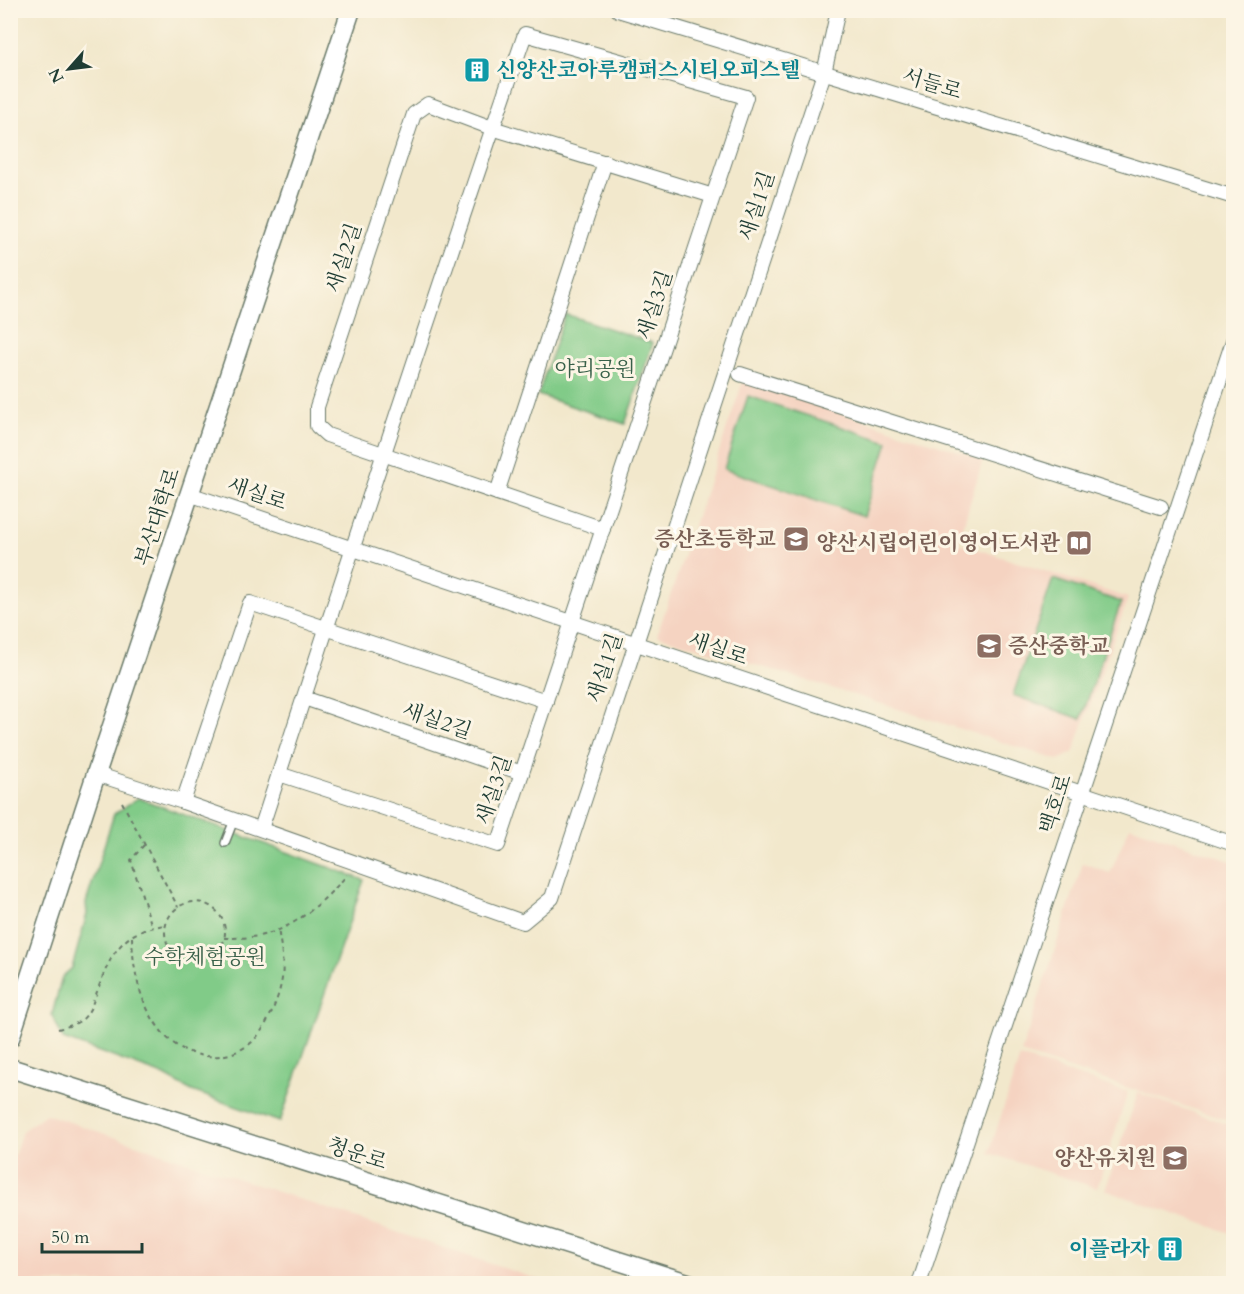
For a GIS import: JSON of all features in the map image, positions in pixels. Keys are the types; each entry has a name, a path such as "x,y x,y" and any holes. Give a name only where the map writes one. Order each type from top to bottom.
{"street":[{"name":"부산대학로","path":"10,1038 351,10"},
{"name":"서들로","path":"618,10 1233,197"},
{"name":"새실1길","path":"96,774 183,802 524,922 552,898 824,73 838,10"},
{"name":"새실3길","path":"279,774 498,845 746,97 525,34 492,128"},
{"name":"새실2길","path":"492,128 428,104 414,114 317,407 317,426 327,435 497,493"},
{"path":"261,829 492,128 713,196"},
{"path":"603,529 497,493 605,162"},
{"name":"백호로","path":"919,1284 1233,338"},
{"path":"740,374 1161,507"},
{"name":"새실로","path":"189,494 1233,844"},
{"path":"183,802 250,603 546,701"},
{"name":"새실2길","path":"304,698 522,773"},
{"name":"청운로","path":"10,1068 691,1284"}],"lane":[{"path":"225,843 234,820"}],"path":[{"path":"122,802 178,907"},
{"path":"145,844 131,860 152,927"},
{"path":"224,938 248,937 278,929 328,896 348,874"},
{"path":"189,903 208,905 222,919 224,938 220,947 206,960 186,960 171,949 166,940 166,925 172,912 178,907 189,903"},
{"path":"58,1029 82,1020 91,1008 107,962 116,949 132,937 152,927 166,925"},
{"path":"132,937 133,962 138,986 146,1007 160,1030 189,1053 219,1057 236,1052 253,1041 264,1026 281,983 282,960 278,929"}],"shaded area":[{"path":"743,381 983,459 958,543 1128,598 1073,753 1058,760 657,635"},
{"path":"1130,826 1233,862 1233,1122 1021,1053 1083,863 1110,873"},
{"path":"1020,1057 1128,1092 1097,1188 989,1153"},
{"name":"양산유치원","path":"1138,1093 1233,1126 1233,1234 1105,1190"},
{"path":"46,1114 548,1283 11,1283 11,1166 22,1131"}],"green space":[{"name":"야리공원","path":"565,314 653,343 625,424 538,395"},
{"path":"748,396 888,442 864,516 724,469"},
{"path":"1053,579 1121,602 1081,719 1013,695"},
{"name":"수학체험공원","path":"138,798 364,880 280,1122 192,1091 163,1075 63,1039 52,1015 62,977 72,968 87,914 86,903 114,814"}],"place":[{"name":"신양산코아루캠퍼스시티오피스텔","path":"477,70"},
{"name":"증산초등학교","path":"796,539"},
{"name":"양산시립어린이영어도서관","path":"1079,543"},
{"name":"증산중학교","path":"989,646"},
{"name":"양산유치원","path":"1175,1158"},
{"name":"이플라자","path":"1170,1249"}]}
